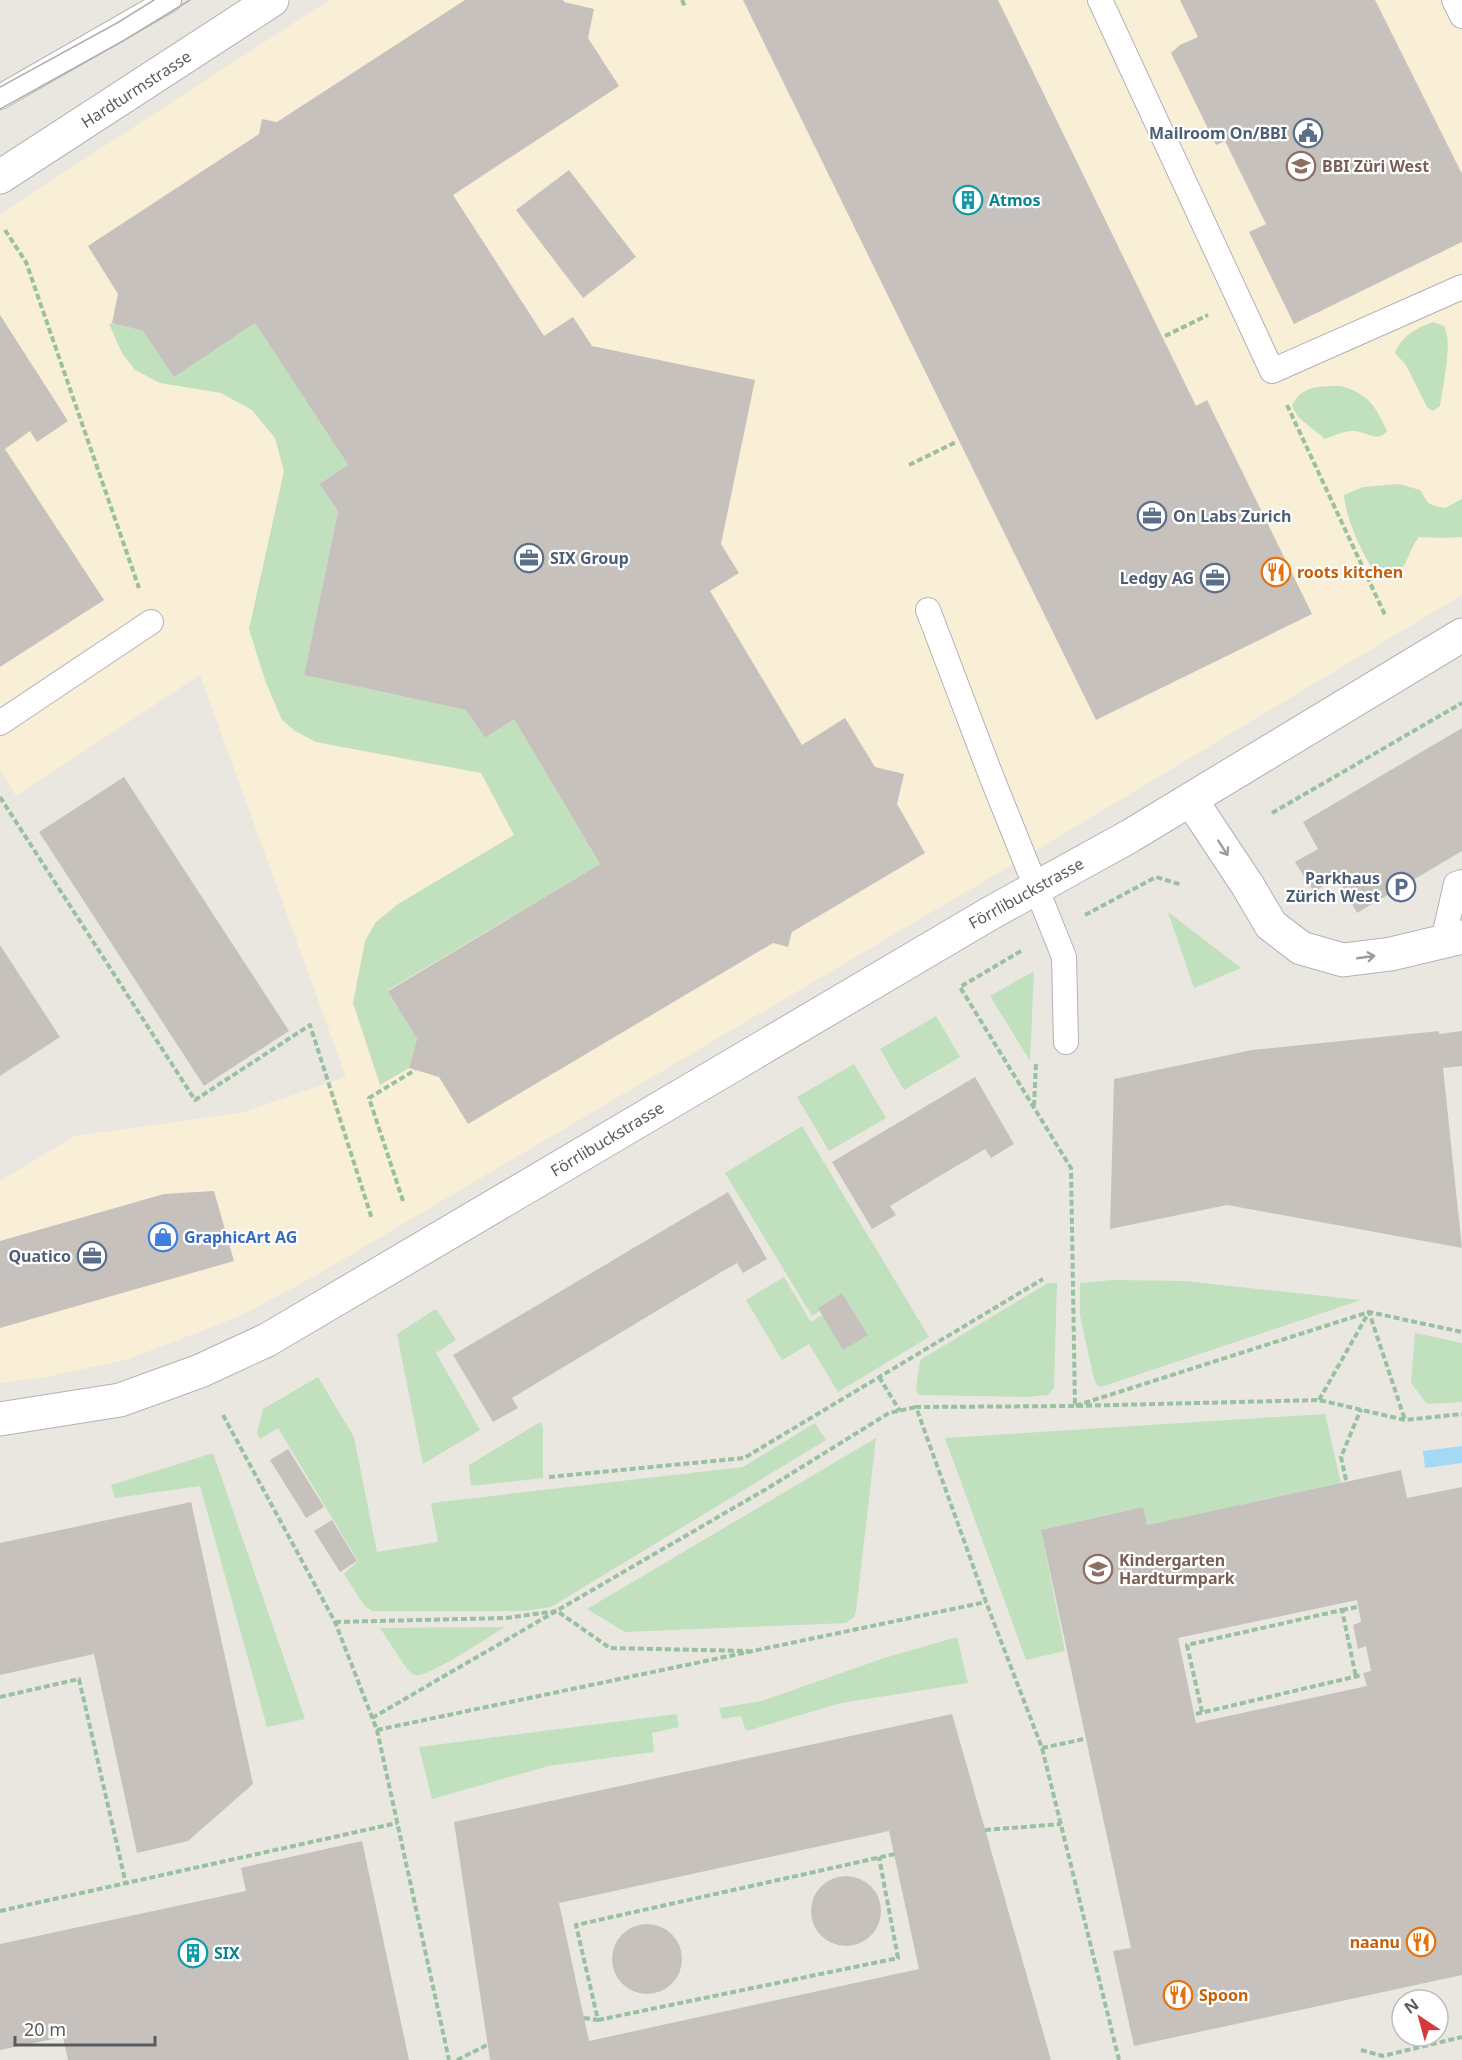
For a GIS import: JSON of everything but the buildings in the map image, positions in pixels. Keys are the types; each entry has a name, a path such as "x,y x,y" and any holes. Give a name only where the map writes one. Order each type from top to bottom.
{"street":[{"name":"Hardturmstrasse","path":"0,177 272,0"},
{"name":"Förrlibuckstrasse","path":"0,1419 120,1400 200,1371 267,1340 1036,887 1130,836 1462,635"},
{"path":"1191,800 1271,925 1301,948 1343,960 1391,954 1452,939"}],"lane":[{"path":"0,97 169,0"},
{"path":"1100,0 1272,371 1462,287"},
{"path":"1454,0 1462,16"},
{"path":"928,610 1064,957 1066,1042"},
{"path":"0,723 151,622"},
{"path":"1452,939 1456,884 1462,882"}],"path":[{"path":"682,0 685,7"},
{"path":"5,230 26,262 136,579"},
{"path":"1165,336 1239,300"},
{"path":"1272,371 1385,615"},
{"path":"909,465 956,442"},
{"path":"1272,813 1462,703"},
{"path":"0,797 195,1100 310,1025 372,1219"},
{"path":"960,987 1071,1168 1075,1406"},
{"path":"403,1201 369,1098 415,1070"},
{"path":"549,1477 744,1458 1043,1279"},
{"path":"1075,1406 1369,1312 1462,1332"},
{"path":"1319,1400 1369,1312"},
{"path":"1369,1312 1405,1420"},
{"path":"879,1377 900,1411"},
{"path":"372,1718 768,1488 889,1413 916,1407 1319,1400 1405,1420 1462,1414"},
{"path":"916,1407 986,1602 1042,1748 1119,2060"},
{"path":"1346,1480 1341,1457 1360,1410"},
{"path":"223,1415 335,1622 377,1730 449,2060"},
{"path":"377,1730 986,1602"},
{"path":"1202,1712 1186,1645 1357,1607"},
{"path":"1342,1610 1356,1677"},
{"path":"335,1622 506,1618 557,1611 610,1648 756,1651"},
{"path":"1196,1714 1362,1675"},
{"path":"0,1697 79,1679 126,1884"},
{"path":"1042,1748 1084,1739"},
{"path":"0,1911 397,1823"},
{"path":"985,1830 1061,1824"},
{"path":"598,2020 576,1925 895,1854"},
{"path":"584,2018 598,2020 898,1958 879,1857"},
{"path":"1361,2049 1383,2056 1462,2037"},
{"path":"457,2060 487,2045"}],"shaded area":[{"path":"329,0 1462,0 1462,595 998,873 313,1277 240,1316 129,1359 47,1377 0,1383 0,1181 75,1136 240,1113 346,1077 200,675 16,796 0,770 0,214"}],"green space":[{"path":"1433,322 1444,326 1448,342 1440,406 1433,411 1427,407 1406,365 1395,353 1410,333"},
{"path":"255,323 348,465 319,484 338,511 304,675 466,710 485,738 514,719 600,864 388,990 417,1039 409,1068 380,1085 353,1003 365,941 376,922 398,904 514,835 481,773 316,742 295,731 282,720 266,683 249,629 284,471 275,438 252,410 221,393 160,383 135,370 122,353 109,324 143,331 174,376"},
{"path":"1341,386 1351,389 1370,402 1387,431 1383,435 1375,436 1349,431 1325,439 1298,417 1292,406 1306,390"},
{"path":"1399,484 1420,490 1428,503 1435,506 1445,508 1462,499 1462,537 1419,537 1400,570 1388,577 1378,577 1356,538 1344,495 1363,487"},
{"path":"1168,912 1241,968 1194,988"},
{"path":"1034,971 1030,1061 990,996"},
{"path":"936,1016 960,1057 904,1090 880,1049"},
{"path":"854,1064 886,1118 829,1151 797,1097"},
{"path":"802,1126 929,1337 838,1392 809,1344 782,1360 746,1300 784,1277 811,1322 822,1315 829,1325 868,1335 842,1293 818,1308 820,1311 812,1316 725,1173"},
{"path":"1112,1280 1185,1281 1361,1300 1101,1387 1094,1379 1080,1316 1080,1283"},
{"path":"1048,1283 1057,1283 1054,1387 1048,1395 1027,1397 919,1395 916,1390 920,1360"},
{"path":"437,1310 456,1340 436,1353 480,1430 423,1464 397,1334"},
{"path":"1415,1333 1462,1343 1462,1402 1427,1404 1411,1383"},
{"path":"318,1377 354,1437 377,1552 438,1542 431,1503 743,1467 815,1423 826,1440 551,1607 525,1611 372,1611 364,1605 344,1574 358,1561 278,1428 260,1439 257,1433 263,1409"},
{"path":"1325,1414 1341,1483 1147,1525 1143,1507 1041,1530 1065,1651 1026,1660 945,1438"},
{"path":"540,1422 543,1427 543,1478 471,1486 469,1465"},
{"path":"876,1438 856,1611 854,1617 846,1623 625,1632 587,1609"},
{"path":"213,1453 305,1719 267,1727 200,1486 115,1498 111,1485"},
{"path":"505,1627 449,1662 427,1673 417,1675 407,1669 380,1628"},
{"path":"957,1637 968,1683 841,1703 746,1731 741,1716 722,1719 719,1708 762,1701 881,1659"},
{"path":"677,1714 679,1727 652,1733 654,1752 548,1766 432,1799 419,1747"}],"water":[{"path":"1462,1446 1462,1463 1425,1468 1423,1451"}],"tram line":[{"path":"0,87 117,23 154,0"},
{"path":"0,109 123,41 190,0"}],"place":[{"name":"Mailroom On/BBI","path":"1308,133"},
{"name":"BBI Züri West","path":"1301,166"},
{"name":"Atmos","path":"968,200"},
{"name":"On Labs Zurich","path":"1152,516"},
{"name":"SIX Group","path":"529,558"},
{"name":"roots kitchen","path":"1276,572"},
{"name":"Ledgy AG","path":"1215,578"},
{"name":"Parkhaus Zürich West","path":"1401,887"},
{"name":"GraphicArt AG","path":"163,1237"},
{"name":"Quatico","path":"92,1256"},
{"name":"Kindergarten Hardturmpark","path":"1098,1569"},
{"name":"naanu","path":"1421,1942"},
{"name":"SIX","path":"193,1953"},
{"name":"Spoon","path":"1178,1995"}]}
